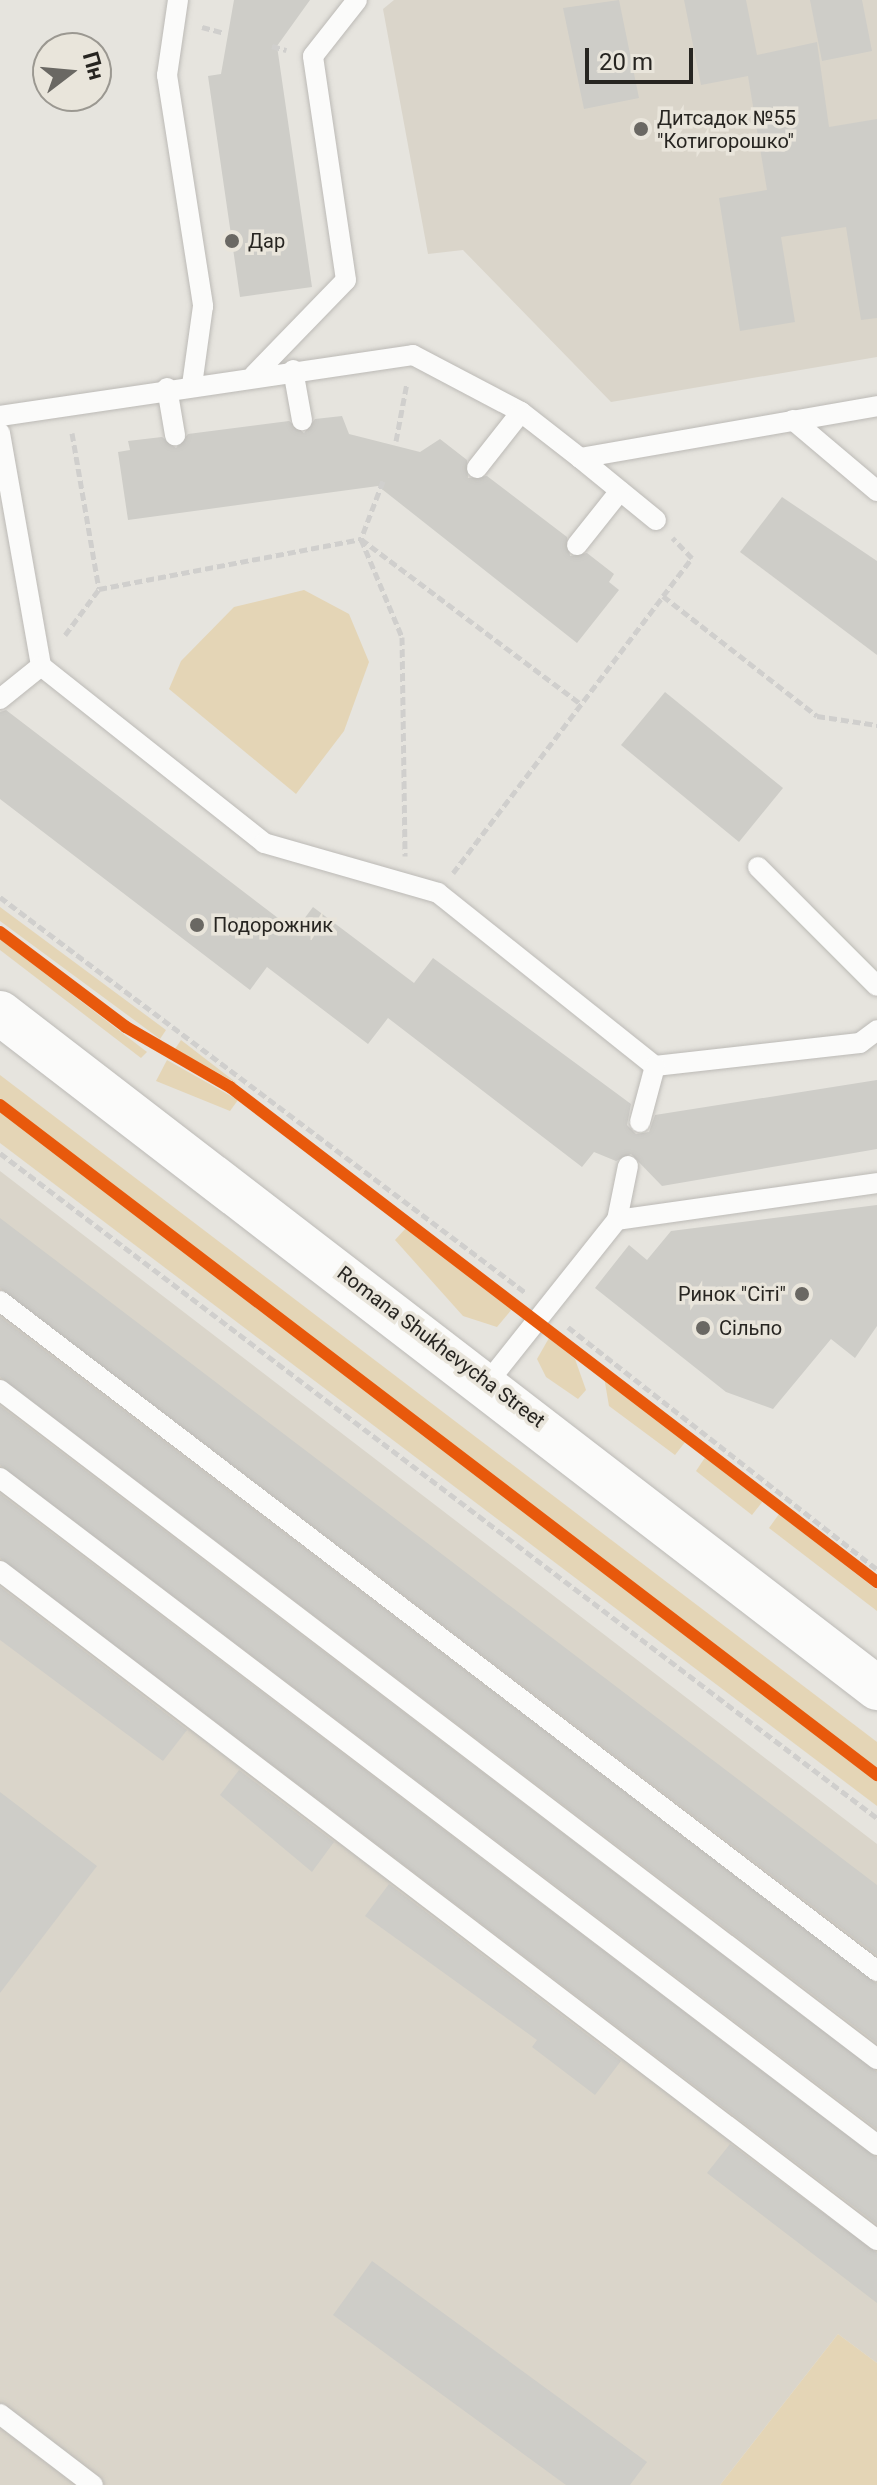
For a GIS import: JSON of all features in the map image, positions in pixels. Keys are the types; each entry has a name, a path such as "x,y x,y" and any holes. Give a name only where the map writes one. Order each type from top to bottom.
{"main road":[{"name":"Romana Shukhevycha Street","path":"0,1013 488,1382 877,1688"}],"lane":[{"path":"178,0 167,75 203,306 192,385"},
{"path":"254,375 346,280 313,56 357,0"},
{"path":"0,416 254,375 413,355 521,412 656,520"},
{"path":"293,370 302,420"},
{"path":"167,388 175,435"},
{"path":"580,458 877,406"},
{"path":"477,468 521,412"},
{"path":"793,420 877,491"},
{"path":"0,433 41,666 264,843 438,893 655,1066 860,1043 877,1030"},
{"path":"577,545 620,491"},
{"path":"0,699 41,666"},
{"path":"758,867 877,986"},
{"path":"640,1122 655,1066"},
{"path":"488,1382 617,1220 628,1166"},
{"path":"617,1220 877,1183"},
{"path":"0,1301 877,1971"},
{"path":"0,1390 877,2059"},
{"path":"0,1478 877,2145"},
{"path":"0,1571 877,2240"},
{"path":"0,2414 93,2485"}],"path":[{"path":"396,441 413,355"},
{"path":"67,404 99,589"},
{"path":"383,481 361,539 402,637 406,885"},
{"path":"438,893 692,558 656,520"},
{"path":"41,666 99,589 361,539 581,704"},
{"path":"663,596 817,716 877,725"},
{"path":"0,897 877,1569"},
{"path":"204,1072 541,1312 877,1582"},
{"path":"0,1153 877,1818"}],"shaded area":[{"name":"Дитсадок №55 \"Котигорошко\"","path":"394,0 877,0 877,357 611,402 463,250 428,254 383,9"},
{"path":"304,590 349,614 369,662 344,731 296,794 169,689 181,661 234,607"},
{"path":"0,907 166,1030 160,1039 0,921"},
{"path":"0,939 147,1052 141,1058 0,950"},
{"path":"181,1040 238,1084 175,1049"},
{"path":"167,1060 238,1100 230,1111 156,1081"},
{"path":"0,1075 877,1742 877,1806 0,1143"},
{"path":"0,1171 877,1844 877,2363 838,2334 720,2485 0,2485"},
{"path":"406,1228 512,1309 497,1327 463,1316 395,1240"},
{"path":"549,1338 575,1359 586,1390 578,1399 546,1377 537,1359"},
{"path":"604,1377 686,1441 675,1455 609,1406"},
{"path":"706,1456 763,1501 752,1515 696,1471"},
{"path":"779,1514 877,1590 877,1611 769,1528"},
{"path":"838,2334 877,2363 877,2485 720,2485"}],"building":[{"path":"234,0 310,0 277,46 312,287 240,297 208,76 221,74"},
{"path":"619,0 639,98 584,109 563,8"},
{"path":"684,0 746,0 757,55 817,42 829,127 877,119 877,318 861,320 846,227 781,237 795,322 740,331 719,198 767,190 748,76 701,85"},
{"path":"810,0 862,0 872,51 822,61"},
{"path":"342,416 349,434 420,452 440,439 467,460 468,478 487,476 567,537 570,556 587,553 614,574 609,582 619,590 577,643 378,486 128,520 118,452 130,450 128,441 162,437 176,448 188,434 289,421 304,433 315,419"},
{"path":"782,497 877,561 877,655 740,552"},
{"path":"665,692 783,788 739,842 621,745"},
{"path":"6,710 295,931 313,907 414,983 433,958 631,1104 627,1125 636,1134 649,1132 655,1115 877,1080 877,1149 662,1186 631,1154 616,1161 594,1152 582,1167 388,1018 368,1044 267,967 250,990 0,799 0,712"},
{"path":"877,1205 877,1326 855,1358 831,1339 773,1409 726,1392 595,1288 629,1245 647,1260 671,1231"},
{"path":"0,1218 877,1885 877,1955 0,1288"},
{"path":"0,1317 877,1984 877,2043 0,1377"},
{"path":"0,1406 877,2072 877,2129 0,1465"},
{"path":"0,1494 877,2158 877,2224 0,1558"},
{"path":"0,1587 187,1730 163,1761 0,1640"},
{"path":"239,1770 334,1842 312,1872 220,1795"},
{"path":"0,1792 97,1866 0,1993"},
{"path":"389,1884 621,2061 595,2095 532,2047 537,2040 365,1916"},
{"path":"730,2144 877,2253 877,2303 707,2173"},
{"path":"372,2261 647,2462 630,2485 566,2485 333,2315"}],"cycle path":[{"path":"0,932 126,1027 230,1087 877,1582"},
{"path":"0,1105 877,1775"}],"place":[{"name":"Дитсадок №55 \"Котигорошко\"","path":"641,129"},
{"name":"Дар","path":"232,241"},
{"name":"Подорожник","path":"197,925"},
{"name":"Ринок \"Сіті\"","path":"802,1294"},
{"name":"Сільпо","path":"703,1328"}]}
